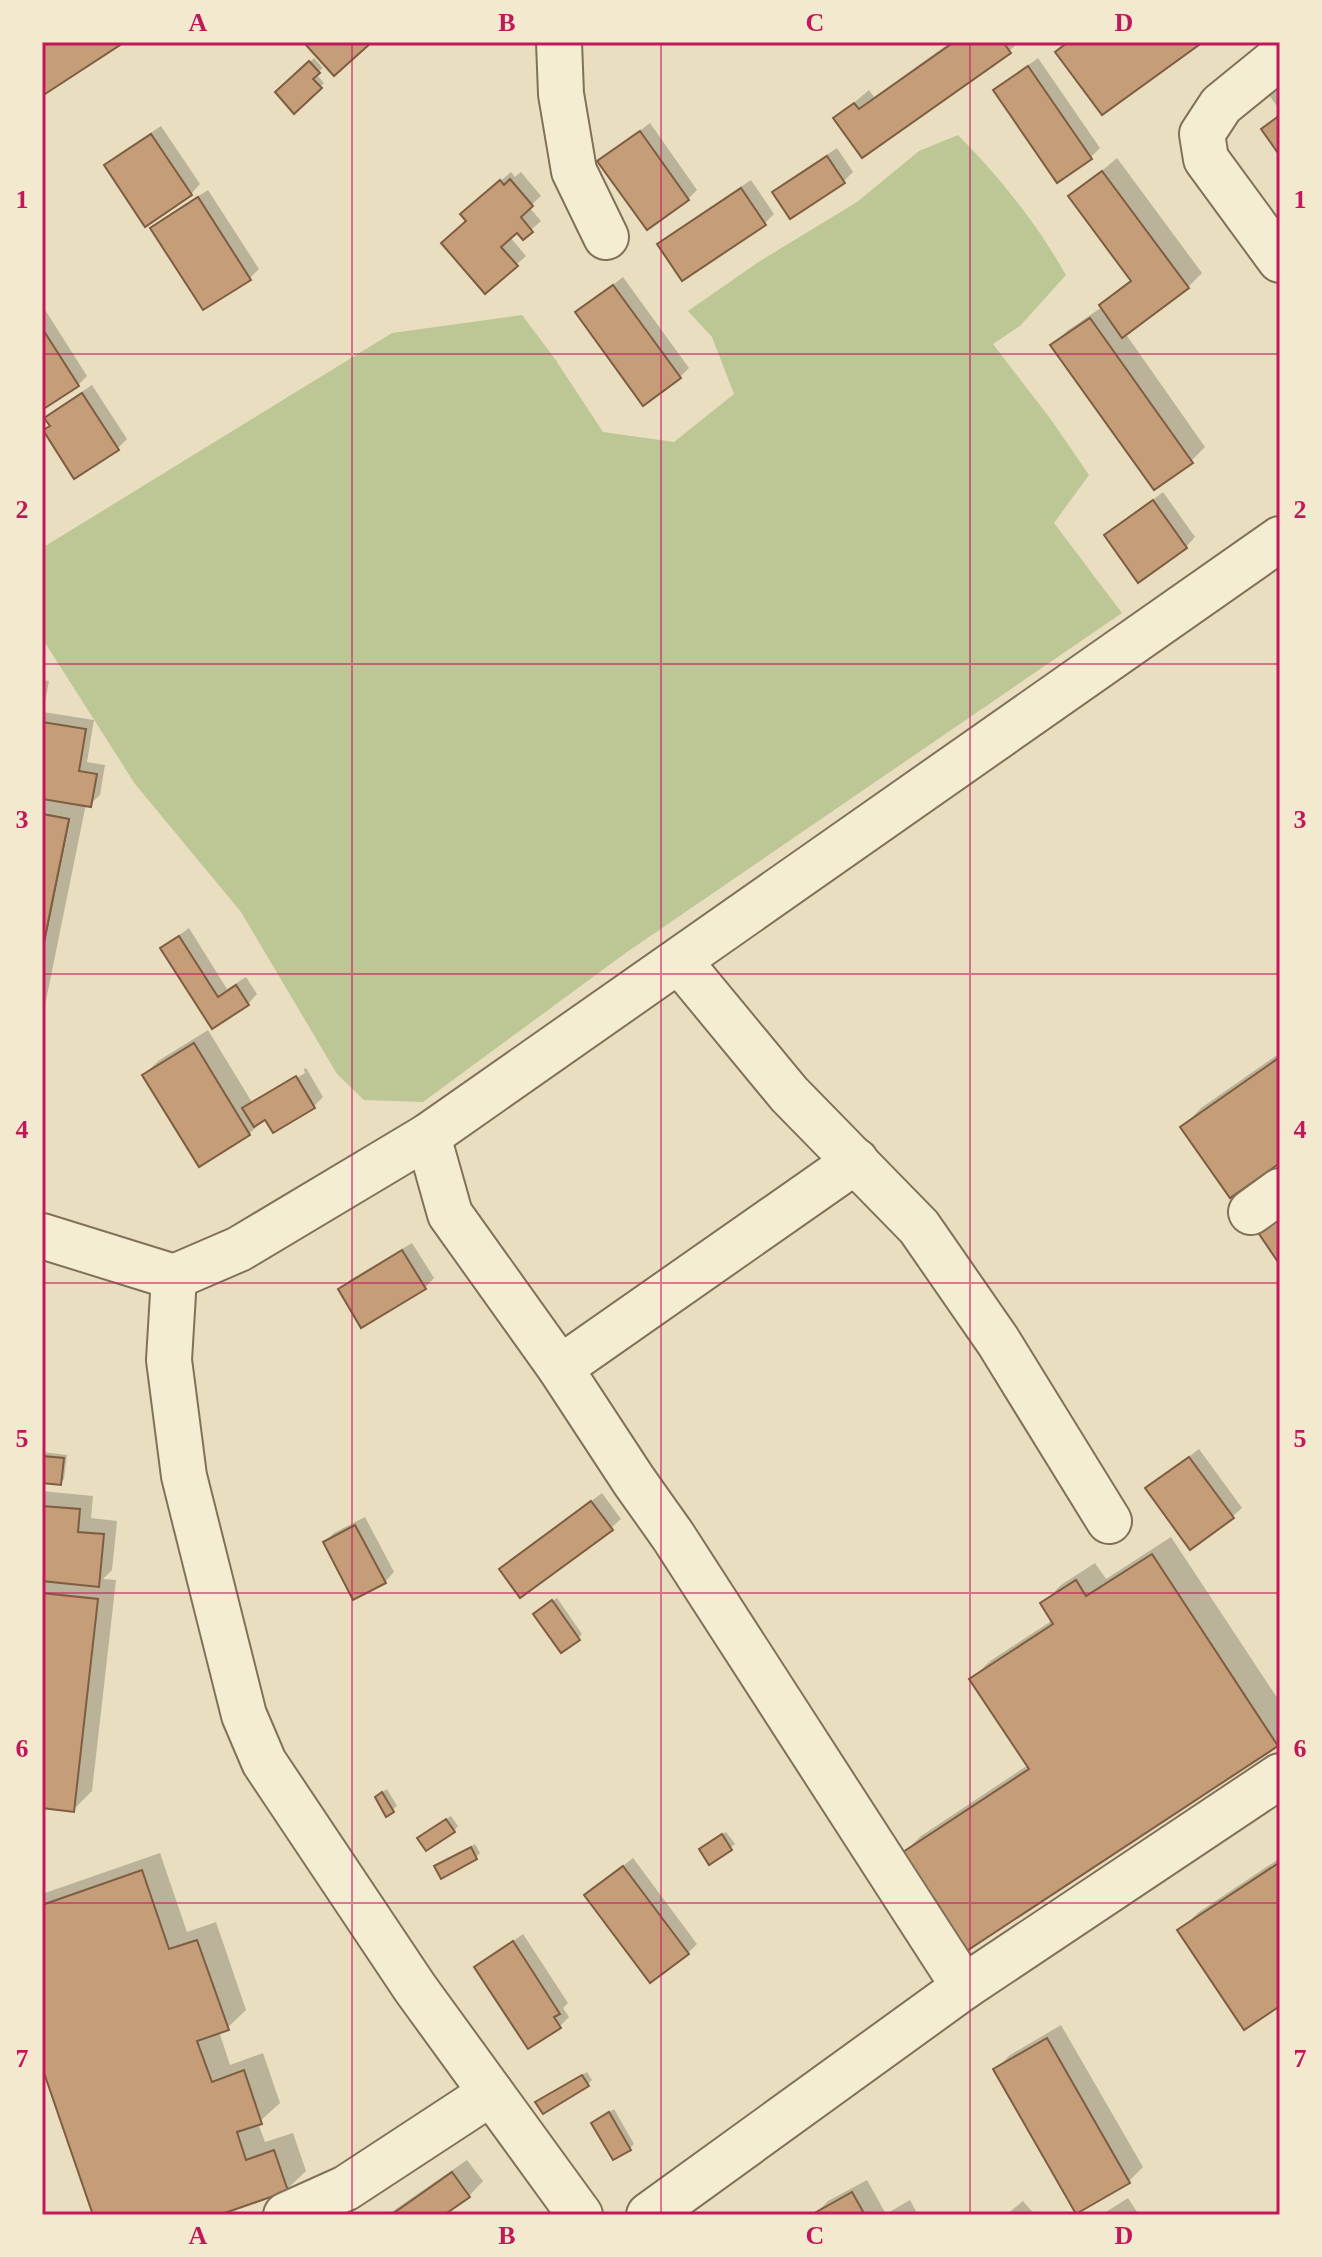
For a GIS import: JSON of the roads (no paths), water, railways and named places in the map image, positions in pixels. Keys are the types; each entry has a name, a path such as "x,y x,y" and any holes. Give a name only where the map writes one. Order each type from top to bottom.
{"street":[{"path":"559,42 561,94 574,171 606,237"},
{"path":"1280,57 1221,105 1202,134 1206,159 1280,260"},
{"path":"42,1236 174,1277 239,1249 428,1136 1280,539"},
{"path":"680,962 789,1094 919,1227 998,1341 1109,1521"},
{"path":"428,1136 450,1214 560,1368 673,1536 964,1987"},
{"path":"560,1368 856,1161"},
{"path":"174,1277 169,1360 184,1476 244,1715 264,1762 415,1988 580,2215"},
{"path":"649,2215 964,1987 1280,1776"},
{"path":"286,2215 346,2188 491,2093"}]}
